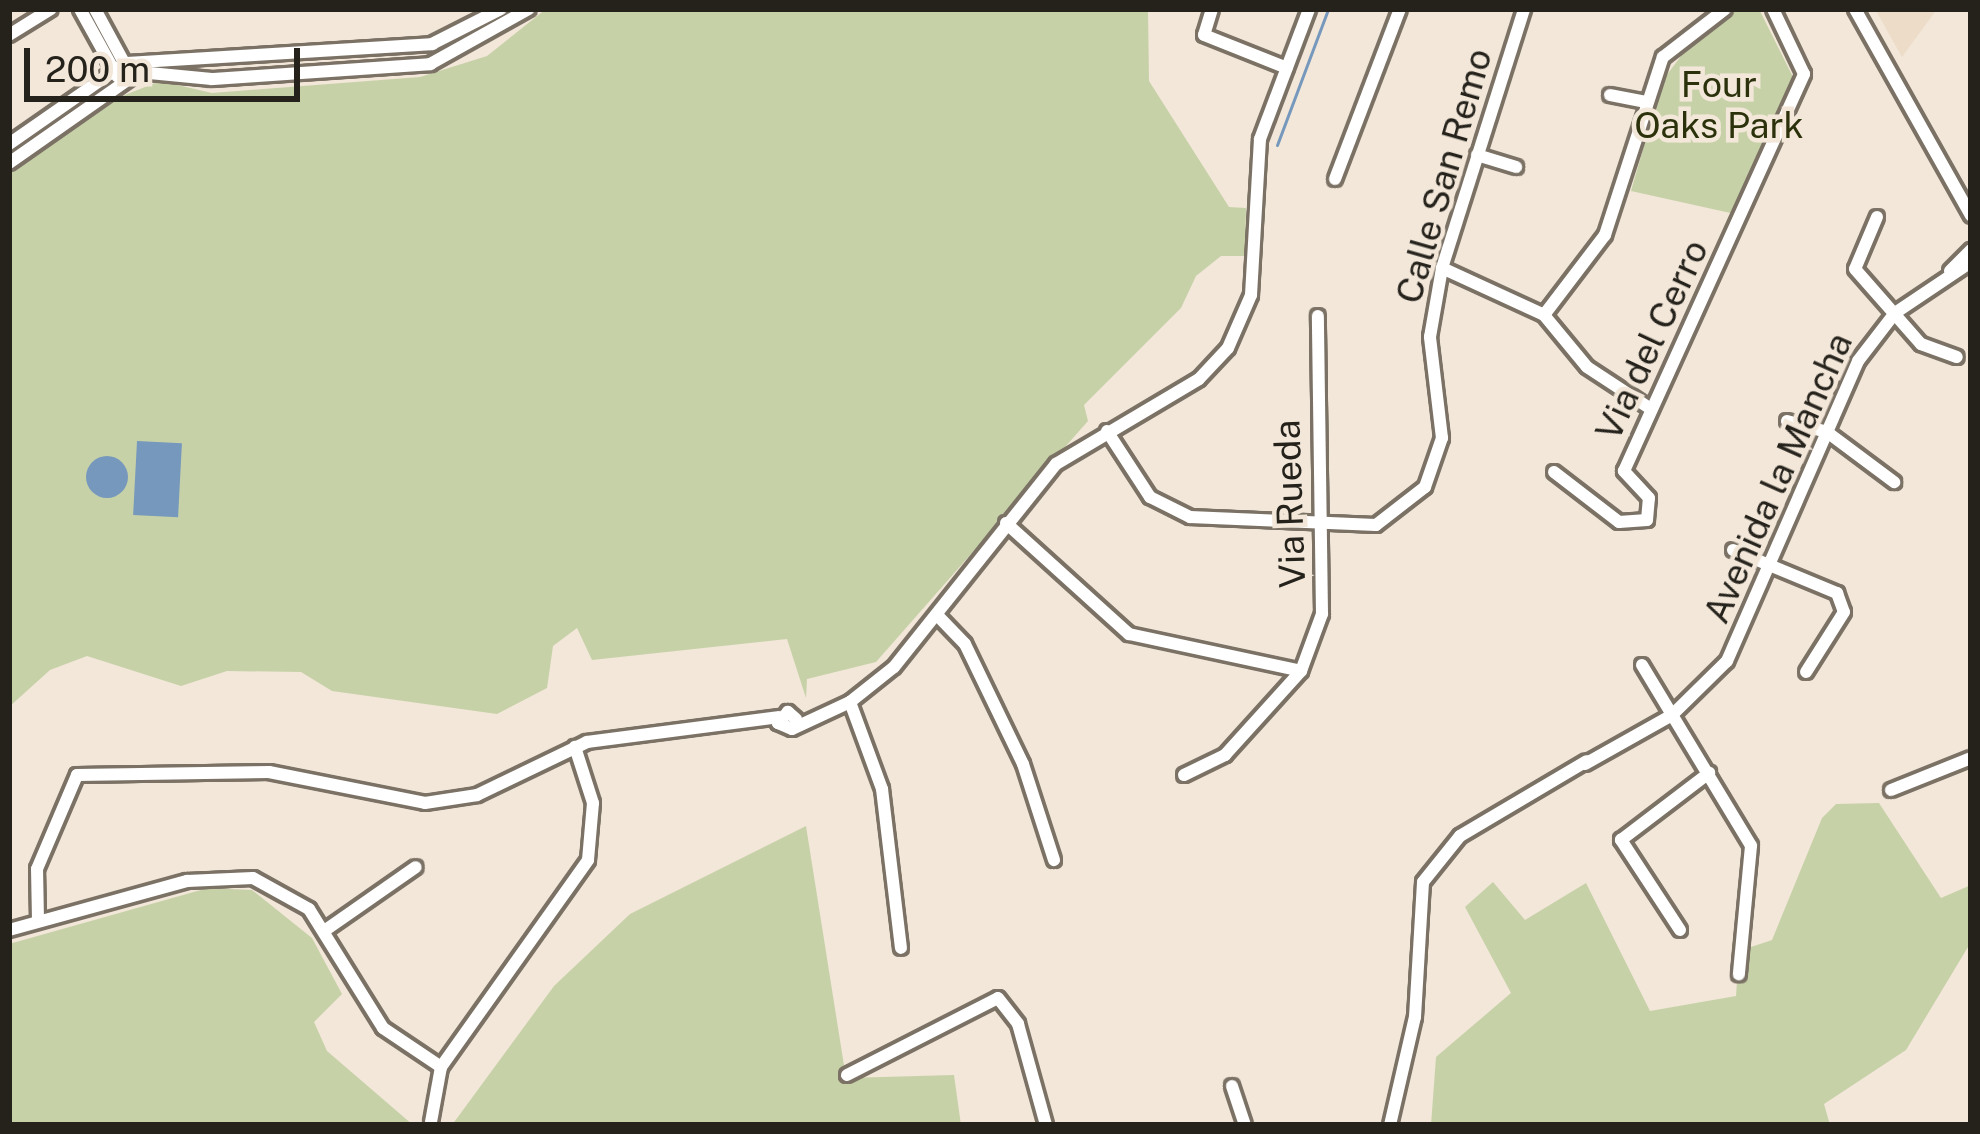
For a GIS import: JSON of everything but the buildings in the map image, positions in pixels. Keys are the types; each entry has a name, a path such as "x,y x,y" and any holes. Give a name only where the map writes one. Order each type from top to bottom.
{"street":[{"path":"9,35 51,9"},
{"path":"80,9 122,72"},
{"path":"95,9 122,72"},
{"path":"9,144 122,72 195,54 284,55 432,44 501,9"},
{"path":"9,163 122,72 287,73 430,64 529,9"},
{"path":"1212,9 1204,34 1287,68"},
{"path":"38,920 38,869 77,776 243,770 425,803 478,795 575,747 780,723 850,702 937,615 1056,464 1199,379 1245,322 1260,139 1309,9"},
{"path":"1335,179 1400,9"},
{"name":"Calle San Remo","path":"1108,431 1150,497 1174,513 1376,525 1436,470 1430,337 1442,268 1524,9"},
{"path":"1544,315 1605,235 1663,57 1725,9"},
{"name":"Via del Cerro","path":"1554,472 1619,522 1647,520 1649,497 1624,471 1804,74 1773,9"},
{"path":"1855,9 1971,216"},
{"path":"191,72 195,54"},
{"path":"284,55 287,73"},
{"path":"1610,95 1645,102"},
{"path":"1477,154 1516,167"},
{"path":"1877,217 1855,269 1922,344 1957,357"},
{"name":"Avenida la Mancha","path":"1390,1125 1415,1018 1423,882 1460,836 1672,715 1726,661 1777,567 1827,432 1895,313 1971,250"},
{"name":"Avenida la Mancha","path":"1951,271 1971,262"},
{"path":"1442,268 1544,315 1588,367 1652,409"},
{"name":"Via Rueda","path":"1184,775 1225,755 1301,671 1322,614 1326,525 1318,316"},
{"path":"1787,421 1827,432 1894,482"},
{"path":"1006,524 1129,634 1301,671"},
{"path":"1732,550 1837,592 1844,612 1806,672"},
{"path":"937,615 965,644 1023,764 1054,860"},
{"path":"1642,665 1751,845 1739,974"},
{"path":"850,702 882,788 901,948"},
{"path":"431,1122 441,1067 588,860 593,803 575,747"},
{"path":"1891,790 1971,758"},
{"path":"1680,930 1621,840 1709,773"},
{"path":"327,929 416,867"},
{"path":"9,930 219,876 284,889 327,929 361,1001 441,1067"},
{"path":"847,1075 998,998 1018,1024 1046,1125"},
{"path":"1232,1086 1245,1125"}],"shaded area":[{"path":"1875,9 1937,9 1902,57"}],"green space":[{"path":"546,9 1148,9 1149,81 1229,207 1246,208 1245,256 1221,256 1196,276 1181,308 1084,405 1088,421 876,662 807,679 806,698 787,639 592,660 577,628 553,646 547,688 497,714 332,691 301,672 227,671 181,686 87,656 50,670 9,707 9,173 100,105 160,81 212,93 420,77 487,56"},
{"name":"Four Oaks Park","path":"1735,9 1759,9 1794,79 1735,214 1631,191 1663,80 1699,32"},
{"path":"1879,803 1941,898 1971,885 1971,942 1906,1050 1824,1104 1830,1125 1431,1125 1436,1057 1511,993 1465,907 1493,882 1525,920 1586,883 1650,1011 1736,996 1739,951 1772,940 1822,818 1836,804"},
{"path":"806,826 846,1078 954,1075 961,1125 452,1125 554,986 630,914"},
{"path":"208,888 252,890 312,938 342,994 314,1022 327,1051 413,1125 9,1125 9,944"}],"water":[{"path":"137,441 182,443 178,517 133,515"},
{"path":"107,456 122,462 128,477 122,492 107,498 92,492 86,477 92,462"}],"waterway":[{"path":"1277,145 1328,9"}]}
